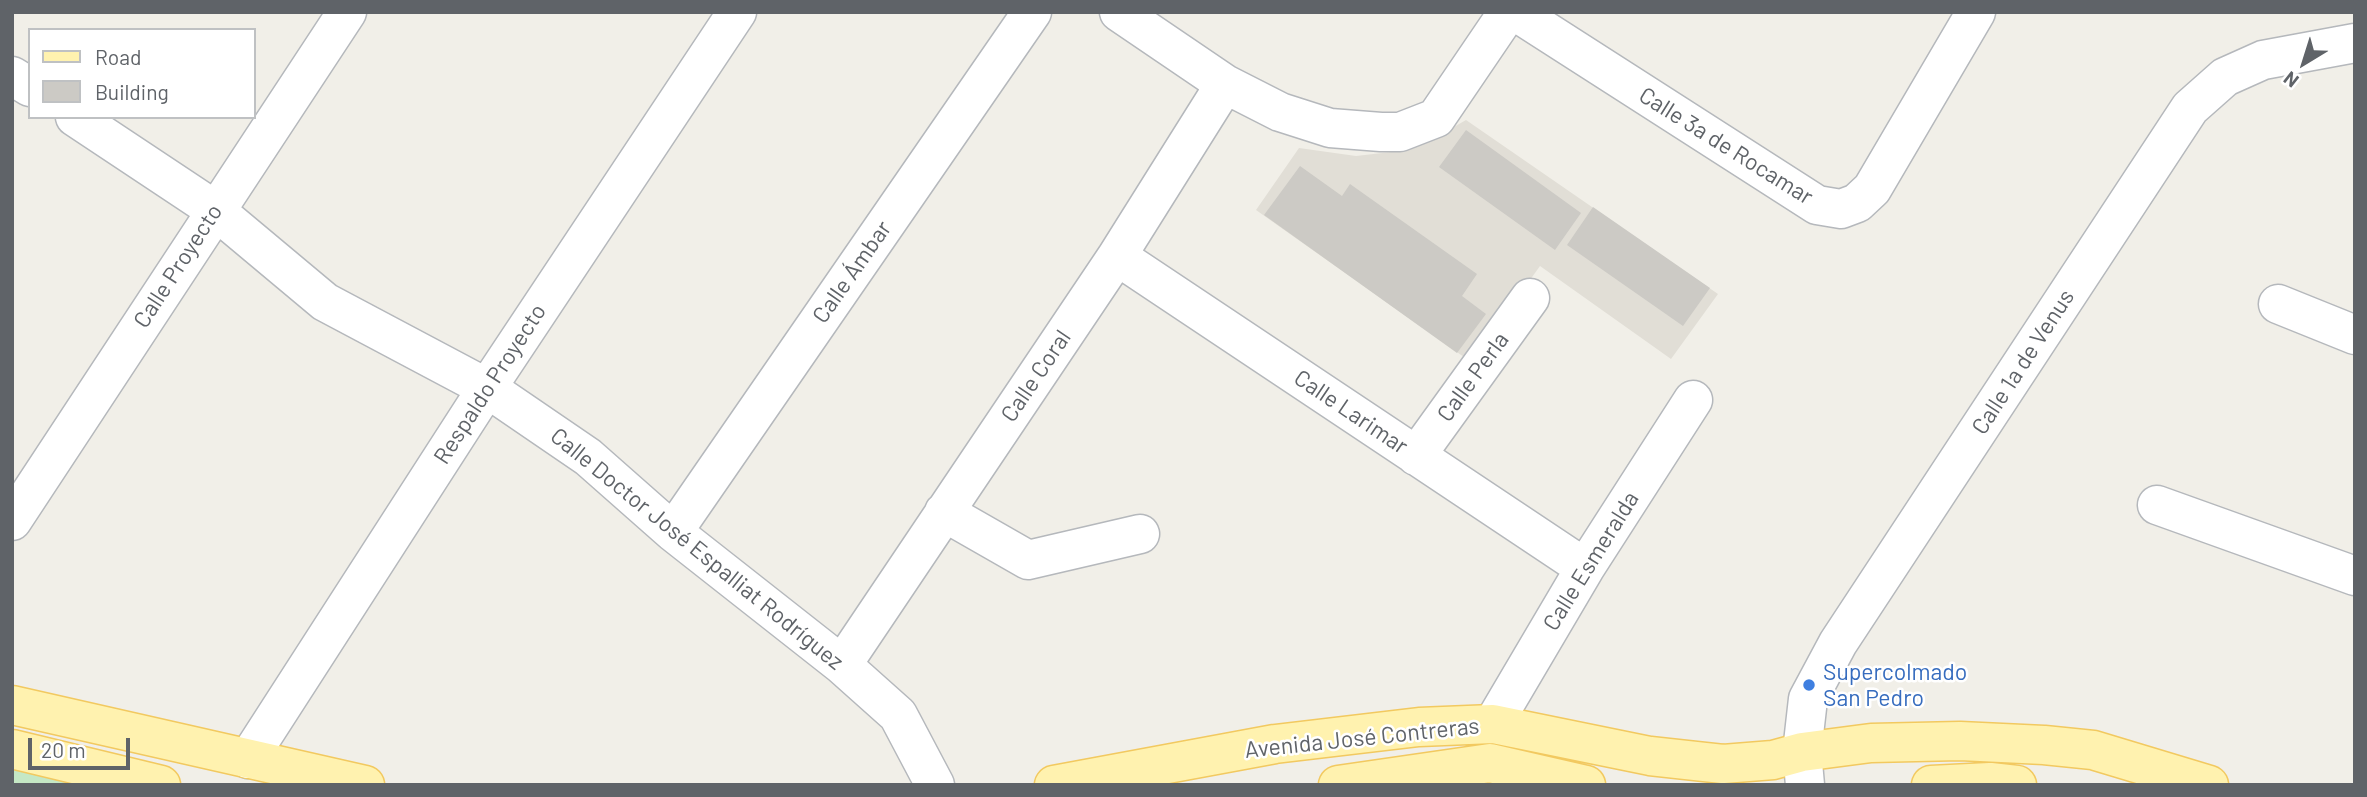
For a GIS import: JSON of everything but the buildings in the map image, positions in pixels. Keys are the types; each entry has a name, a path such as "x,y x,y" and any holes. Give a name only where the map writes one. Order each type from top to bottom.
{"main road":[{"path":"12,705 365,785"},
{"name":"Avenida José Contreras","path":"1054,785 1275,744 1419,727 1493,724 1650,756 1723,764 1773,760 1803,768 1871,743 1960,741 2044,745 2093,750 2209,785"},
{"path":"12,749 161,785"},
{"name":"Avenida José Contreras","path":"1338,785 1490,763 1586,785"},
{"path":"1931,785 2017,785"}],"street":[{"name":"Calle Proyecto","path":"12,521 347,12"},
{"name":"Respaldo Proyecto","path":"247,759 487,388 737,12"},
{"name":"Calle Ámbar","path":"673,532 1032,12"},
{"path":"1119,12 1225,84 1303,121 1358,132 1399,132 1437,118 1508,12"},
{"name":"Calle 3a de Rocamar","path":"1516,12 1817,205 1840,209 1857,202 1872,189 1976,12"},
{"name":"Calle 1a de Venus","path":"1803,768 1808,699 1838,643 2190,108 2225,77 2263,60 2355,43"},
{"path":"12,76 28,87"},
{"name":"Calle Coral","path":"842,665 1118,256 1225,84"},
{"name":"Calle Doctor José Espalliat Rodríguez","path":"78,119 215,210 325,302 487,388 588,457 673,532 842,665 898,715 935,785"},
{"name":"Calle Larimar","path":"1118,256 1584,568"},
{"name":"Calle Perla","path":"1416,456 1530,299"},
{"path":"2278,304 2355,335"},
{"name":"Calle Esmeralda","path":"1493,724 1584,568 1693,400"},
{"path":"2157,505 2355,576"},
{"path":"944,512 1028,560 1140,534"}],"shaded area":[{"path":"1466,120 1718,294 1671,359 1540,266 1471,362 1256,210 1299,148 1356,156 1400,151 1435,138"}],"green space":[{"path":"12,766 92,785 12,785"}],"place":[{"name":"Supercolmado San Pedro","path":"1809,685"}]}
